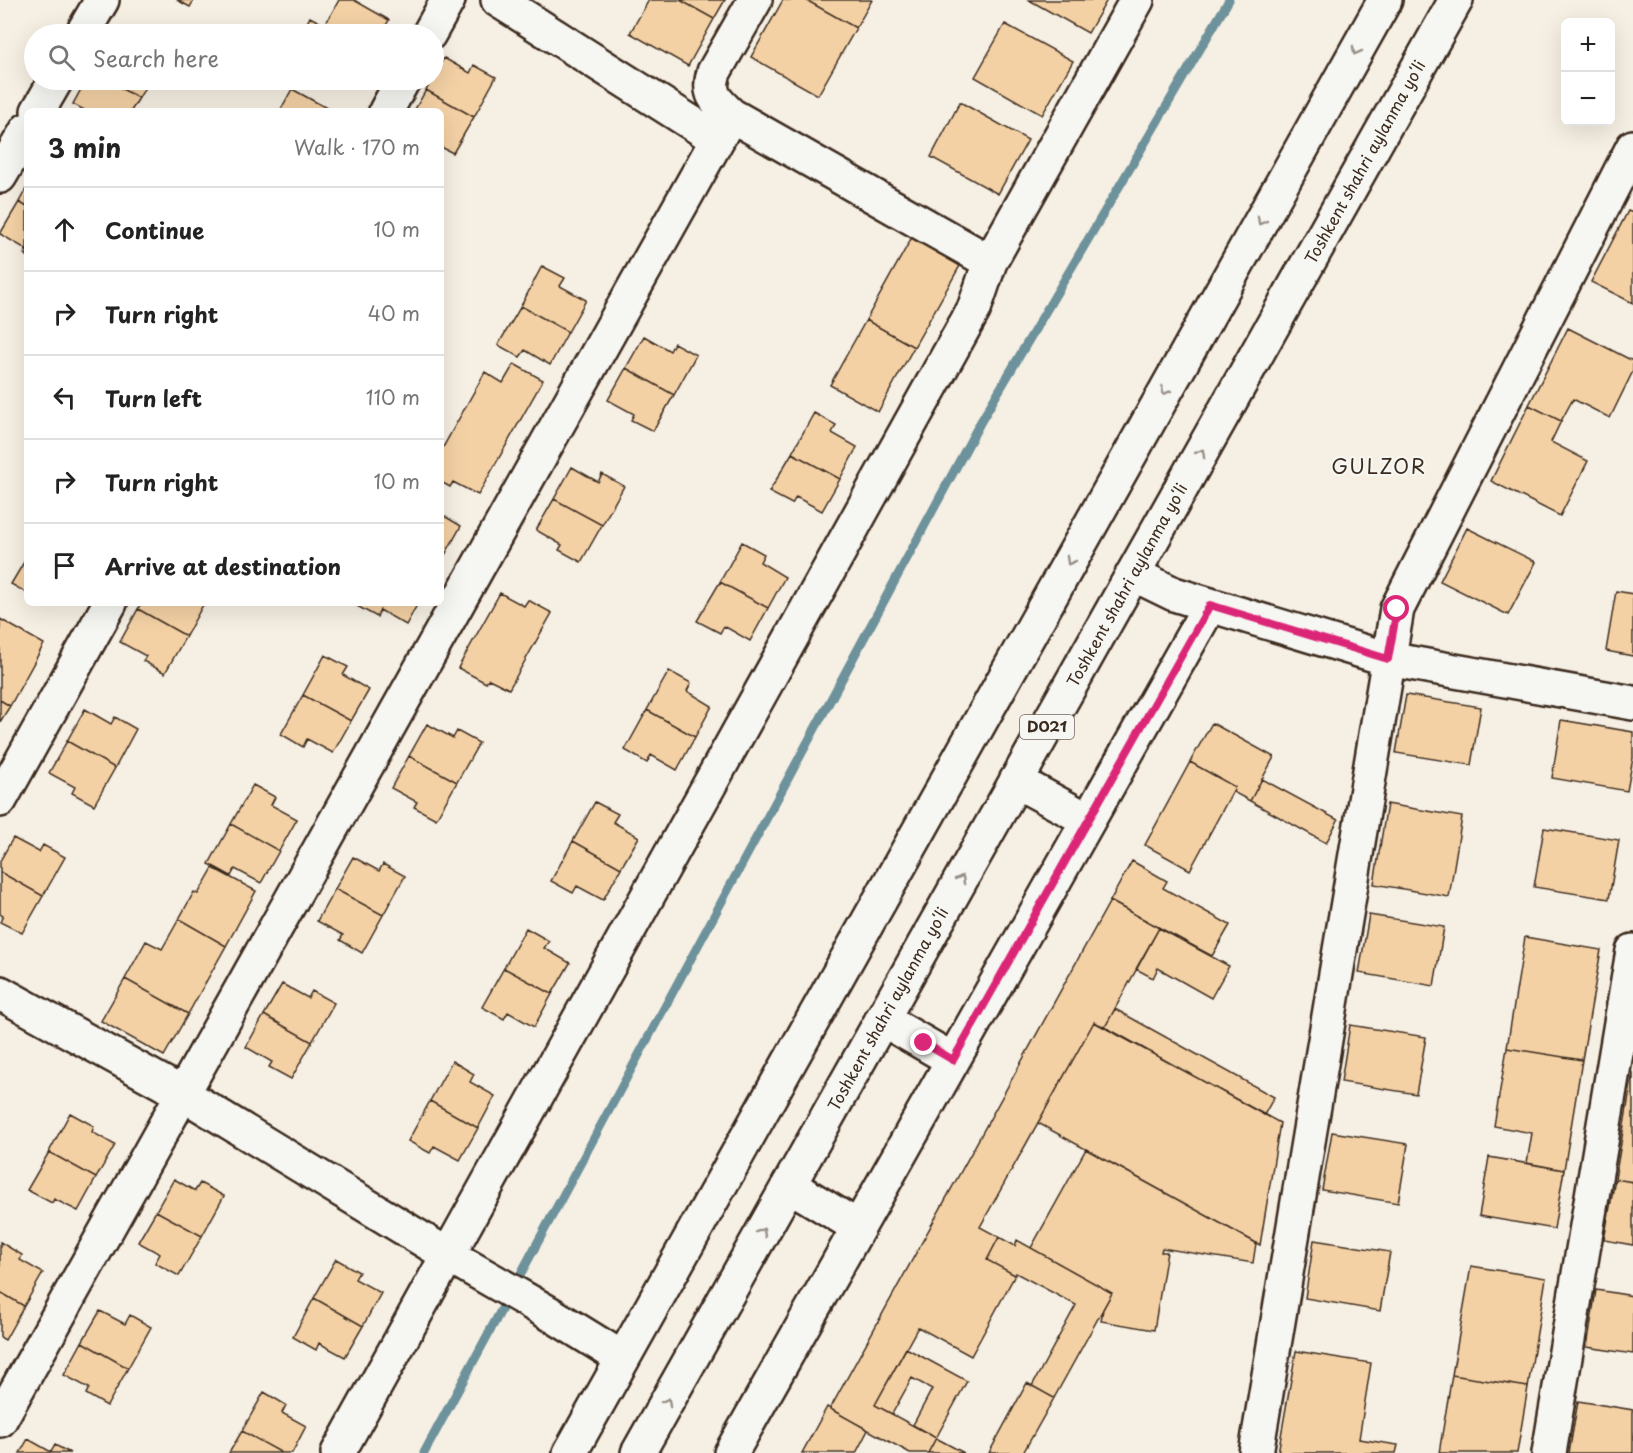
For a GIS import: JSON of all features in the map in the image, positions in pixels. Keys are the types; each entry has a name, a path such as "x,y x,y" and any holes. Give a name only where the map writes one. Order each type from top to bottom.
{"main road":[{"path":"88,24 102,0"},
{"path":"435,24 448,0"},
{"path":"0,1420 724,127 710,83 755,0"},
{"path":"338,1453 974,309 990,262 1137,0"},
{"path":"570,1453 1385,0"},
{"name":"Toshkent shahri aylanma yoʻli","path":"638,1453 1456,0"},
{"path":"508,3 724,127 990,262"},
{"path":"40,108 50,90"},
{"path":"388,108 398,90"},
{"path":"0,176 24,135"},
{"path":"1256,1453 1397,609 1633,147"},
{"path":"1133,574 1174,594 1388,659 1633,703"},
{"path":"731,1453 1210,605"},
{"path":"0,800 108,606"},
{"path":"1016,782 1089,820"},
{"path":"1549,1453 1633,951"},
{"path":"0,993 183,1094 622,1358"},
{"path":"882,1019 953,1060"},
{"path":"789,1185 858,1227"}],"building":[{"path":"177,0 194,0 190,7"},
{"path":"339,0 354,0 389,20 387,24 326,24"},
{"path":"649,0 680,0 714,19 688,66 630,33"},
{"path":"680,0 725,0 714,19"},
{"path":"783,0 806,0 856,28 818,95 751,57"},
{"path":"806,0 872,0 856,28"},
{"path":"1029,0 1107,0 1088,33"},
{"path":"310,17 323,24 306,24"},
{"path":"1005,24 1073,61 1042,115 975,77"},
{"path":"444,58 470,73 474,65 496,77 474,117 426,90 444,90"},
{"path":"81,90 124,90 139,98 133,108 80,108 73,104"},
{"path":"124,90 143,90 139,98"},
{"path":"291,90 294,90 327,108 282,108"},
{"path":"426,90 474,117 453,153 444,148 444,108 416,108"},
{"path":"960,102 1028,140 998,194 931,157"},
{"path":"24,193 24,205 19,202"},
{"path":"19,202 24,205 24,248 0,234"},
{"path":"1628,211 1633,213 1633,303 1591,282"},
{"path":"917,228 966,255 914,347 866,320"},
{"path":"542,266 565,278 560,286 586,300 568,332 521,306"},
{"path":"521,306 568,332 550,365 525,350 520,357 498,345"},
{"path":"866,320 914,347 878,412 830,385"},
{"path":"1568,328 1633,361 1633,371 1610,418 1573,399 1561,421 1529,405"},
{"path":"644,336 670,351 674,343 696,355 674,395 626,368"},
{"path":"514,364 543,380 478,495 453,482 450,487 444,484 444,446 485,372 503,383"},
{"path":"626,368 674,395 653,431 631,420 634,414 608,400"},
{"path":"1529,405 1561,421 1551,442 1588,461 1560,516 1491,481"},
{"path":"814,413 836,425 832,433 857,447 840,479 792,453"},
{"path":"792,453 840,479 822,511 796,497 792,504 769,492"},
{"path":"572,467 598,482 602,474 624,486 602,525 554,499"},
{"path":"554,499 602,525 581,562 559,550 562,545 536,530"},
{"path":"444,516 461,526 444,557"},
{"path":"1467,528 1536,562 1508,615 1440,581"},
{"path":"742,542 764,554 760,562 785,577 768,608 720,582"},
{"path":"24,562 24,591 11,584"},
{"path":"720,582 768,608 750,641 724,626 720,633 697,621"},
{"path":"1616,591 1633,594 1633,656 1606,651"},
{"path":"500,593 524,606 528,600 552,613 509,689 489,679 486,683 458,668"},
{"path":"140,606 202,606 186,636 138,609"},
{"path":"357,606 416,606 406,625 380,610 377,617"},
{"path":"138,609 186,636 165,673 143,661 146,656 120,642"},
{"path":"0,619 44,644 10,706 0,700"},
{"path":"325,655 348,667 343,675 369,690 351,721 303,695"},
{"path":"669,671 691,683 687,691 712,706 695,737 647,710"},
{"path":"303,695 351,721 333,753 307,739 303,747 281,734"},
{"path":"1406,695 1481,707 1471,765 1396,753"},
{"path":"0,700 10,706 0,722"},
{"path":"85,709 111,724 115,717 136,729 115,768 67,741"},
{"path":"647,710 695,737 677,770 651,755 647,763 625,750"},
{"path":"1561,720 1633,732 1633,758 1627,791 1552,778"},
{"path":"1212,723 1274,757 1250,801 1233,792 1235,787 1190,762"},
{"path":"427,724 453,738 457,731 479,743 457,782 409,756"},
{"path":"67,741 115,768 94,805 72,793 75,787 49,773"},
{"path":"409,756 457,782 436,819 414,807 417,802 391,788"},
{"path":"1190,762 1235,787 1190,870 1145,845"},
{"path":"1262,779 1338,820 1326,843 1250,801"},
{"path":"253,785 275,797 271,805 297,819 279,851 231,824"},
{"path":"595,802 618,814 613,822 639,837 621,868 573,841"},
{"path":"1387,804 1462,817 1449,897 1374,884"},
{"path":"231,824 279,851 261,883 235,869 231,876 209,864"},
{"path":"1544,828 1619,840 1609,899 1534,887"},
{"path":"13,838 39,852 43,845 65,857 43,896 0,872 0,861"},
{"path":"573,841 621,868 603,900 577,886 573,893 551,881"},
{"path":"353,857 379,871 383,864 405,876 383,915 335,889"},
{"path":"1132,861 1167,881 1163,888 1230,925 1212,956 1110,901"},
{"path":"213,868 256,891 226,946 179,919 194,892 198,894"},
{"path":"0,872 43,896 22,933 0,922 3,916 0,914"},
{"path":"335,889 383,915 362,953 340,940 343,935 317,921"},
{"path":"1110,901 1159,928 1105,1027 1094,1022 980,1227 999,1237 987,1260 1015,1275 971,1356 918,1327 875,1405 936,1438 928,1453 910,1453 830,1409"},
{"path":"1369,915 1444,927 1434,986 1359,973"},
{"path":"179,919 226,946 188,1014 125,979 146,941 162,949"},
{"path":"526,928 549,941 544,948 570,963 552,994 504,968"},
{"path":"1159,928 1229,966 1211,998 1158,968 1153,978 1136,969"},
{"path":"1525,937 1601,950 1582,1060 1507,1048"},
{"path":"504,968 552,994 534,1027 508,1012 504,1019 482,1007"},
{"path":"125,979 188,1014 164,1056 101,1021"},
{"path":"282,984 308,998 312,991 334,1003 312,1042 264,1015"},
{"path":"1115,1009 1274,1097 1264,1115 1105,1027"},
{"path":"264,1015 312,1042 291,1079 269,1067 272,1062 246,1047"},
{"path":"1094,1022 1280,1123 1260,1245 1038,1123"},
{"path":"1350,1025 1426,1037 1416,1094 1341,1082"},
{"path":"1507,1048 1582,1060 1564,1170 1527,1163 1532,1133 1494,1126"},
{"path":"452,1061 474,1074 470,1082 495,1096 478,1128 430,1101"},
{"path":"1633,1072 1633,1182 1615,1179"},
{"path":"430,1101 478,1128 460,1160 434,1146 430,1153 408,1141"},
{"path":"70,1113 94,1126 92,1132 115,1145 96,1178 49,1152"},
{"path":"1332,1132 1408,1144 1398,1203 1322,1190"},
{"path":"1086,1149 1256,1243 1253,1263 1162,1248 1161,1252 1167,1252 1154,1330 1101,1321 1103,1309 1112,1293 1031,1248"},
{"path":"49,1152 96,1178 78,1211 54,1199 52,1203 27,1190"},
{"path":"1489,1157 1564,1170 1554,1229 1479,1216"},
{"path":"174,1179 195,1191 200,1183 224,1196 202,1236 156,1211"},
{"path":"1615,1179 1633,1182 1633,1245 1604,1240"},
{"path":"156,1211 202,1236 179,1276 155,1263 160,1254 138,1242"},
{"path":"999,1237 1015,1246 1017,1240 1112,1293 1054,1398 1032,1386 1076,1305 987,1260"},
{"path":"1314,1240 1390,1252 1380,1311 1305,1298"},
{"path":"0,1242 22,1255 20,1260 43,1273 24,1306 0,1292"},
{"path":"336,1259 359,1272 355,1279 381,1293 363,1326 314,1298"},
{"path":"1471,1266 1546,1278 1528,1387 1452,1375"},
{"path":"1596,1290 1633,1296 1633,1354 1587,1347"},
{"path":"0,1292 24,1306 5,1340 0,1337"},
{"path":"314,1298 363,1326 345,1357 319,1343 316,1350 293,1337"},
{"path":"100,1311 125,1324 130,1315 151,1327 128,1368 82,1342"},
{"path":"82,1342 128,1368 107,1406 86,1394 89,1388 64,1375"},
{"path":"906,1348 967,1381 936,1438 913,1425 932,1389 912,1378 892,1414 875,1405"},
{"path":"1296,1351 1371,1363 1359,1439 1398,1445 1396,1453 1278,1453"},
{"path":"1452,1375 1528,1387 1517,1453 1439,1453"},
{"path":"1027,1383 1054,1398 1023,1453 989,1453"},
{"path":"264,1392 286,1405 282,1413 306,1426 292,1453 282,1453 242,1431"},
{"path":"1578,1401 1633,1410 1633,1453 1569,1453"},
{"path":"827,1407 868,1430 856,1453 802,1453"},
{"path":"242,1431 282,1453 229,1453"},
{"path":"936,1438 964,1453 928,1453"},
{"path":"28,1439 51,1452 55,1445 70,1453 20,1453"}],"waterway":[{"path":"424,1453 980,423 1229,0"}],"district":[{"name":"GULZOR","path":"1379,467"}],"route":[{"path":"924,1043 953,1060 1210,605 1388,659 1397,609"}]}
